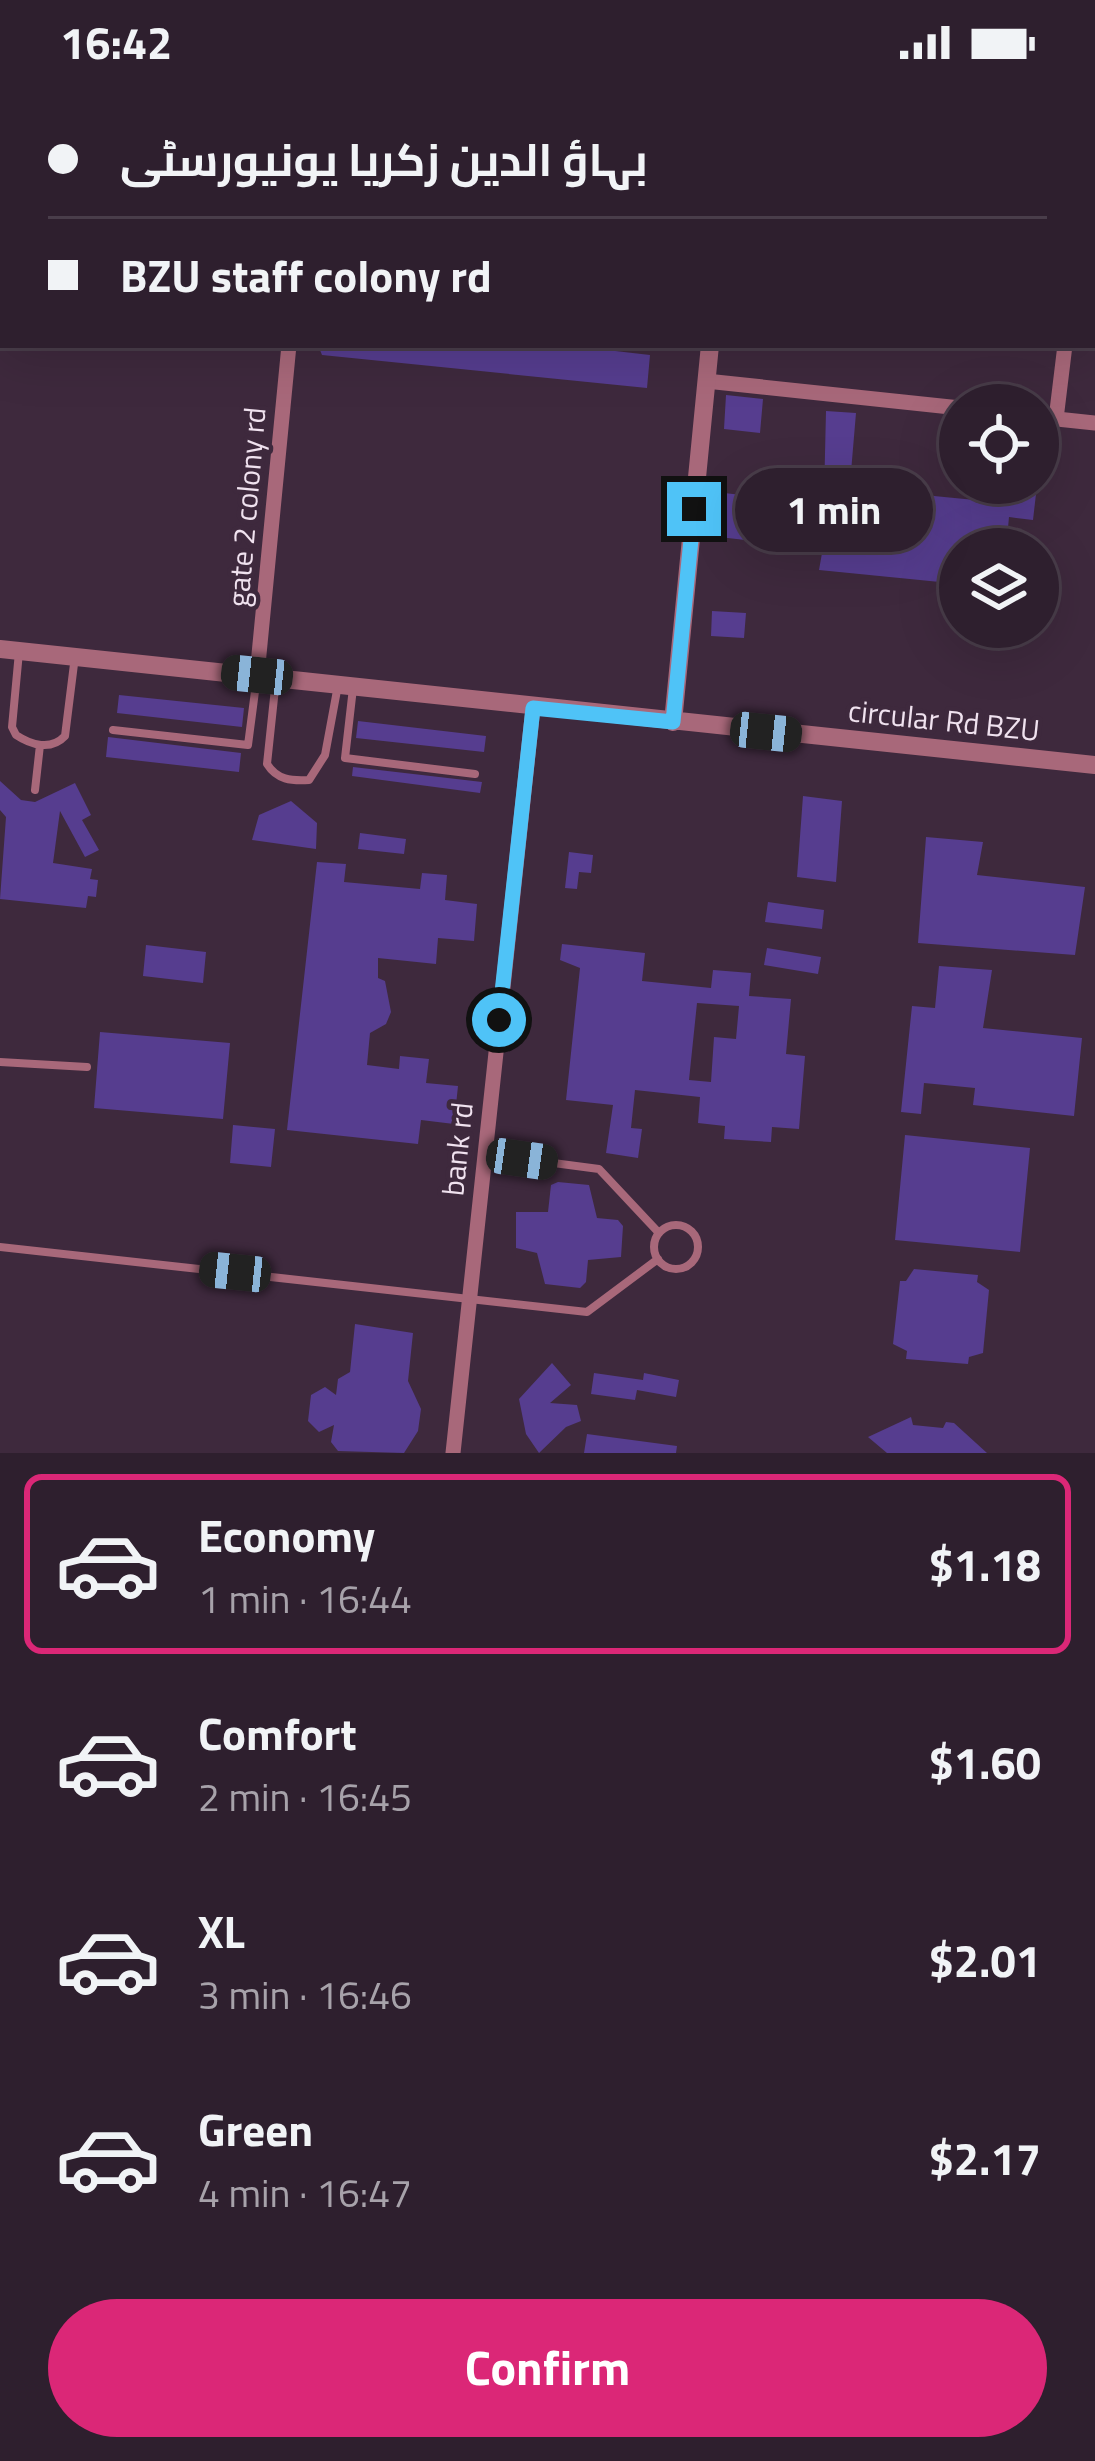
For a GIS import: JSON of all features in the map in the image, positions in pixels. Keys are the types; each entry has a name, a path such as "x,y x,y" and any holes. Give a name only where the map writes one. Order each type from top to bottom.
{"street":[{"name":"gate 2 colony rd","path":"267,676 289,348"},
{"path":"673,722 710,348"},
{"path":"1059,394 1065,348"},
{"path":"706,381 939,407"},
{"path":"1059,419 1095,423"},
{"name":"circular Rd BZU","path":"10,650 1095,765"},
{"name":"bank rd","path":"452,1453 533,708"}],"lane":[{"path":"10,650 12,727 16,735 40,745 53,745 65,736 75,656"},
{"path":"267,676 268,764 282,778 298,781 309,780 322,766 345,685"},
{"path":"113,730 248,745 267,676"},
{"path":"345,685 345,758 475,774"},
{"path":"35,790 40,745"},
{"path":"0,1062 87,1067"},
{"path":"484,1154 599,1169 659,1233 658,1259"},
{"path":"658,1259 669,1267 682,1268 694,1260 698,1247 695,1234 684,1226 670,1226 659,1233"},
{"path":"0,1246 586,1312 658,1259"}],"building":[{"path":"319,348 589,348 650,355 647,388 322,355"},
{"path":"726,395 763,399 760,433 724,429"},
{"path":"826,411 856,413 851,472 875,475 873,490 939,496 939,504 1035,504 1033,520 1009,517 1008,528 939,528 939,582 819,570 832,497 824,496"},
{"path":"724,493 760,497 754,541 719,537"},
{"path":"712,611 746,613 744,638 711,636"},
{"path":"119,695 244,708 242,727 117,713"},
{"path":"358,721 486,736 484,752 356,738"},
{"path":"108,737 241,753 239,772 106,757"},
{"path":"353,767 482,782 480,793 352,776"},
{"path":"0,781 21,800 35,802 75,783 91,815 82,820 99,850 85,857 60,811 53,863 92,869 90,879 98,880 96,897 88,896 86,908 0,899 6,817 0,810"},
{"path":"803,796 842,801 836,882 797,877"},
{"path":"291,801 317,823 316,849 252,840 259,815"},
{"path":"360,833 406,839 404,854 358,849"},
{"path":"926,837 983,842 977,875 1085,887 1075,955 918,943"},
{"path":"569,852 593,855 591,873 579,872 577,889 565,888"},
{"path":"317,862 346,864 344,882 420,889 422,873 447,875 445,900 477,904 474,941 438,938 436,964 378,958 378,978 385,981 391,1012 386,1024 370,1033 367,1065 399,1069 400,1056 429,1059 426,1083 458,1086 454,1124 421,1120 418,1144 287,1130"},
{"path":"768,902 824,910 822,929 765,922"},
{"path":"562,944 645,953 642,981 711,988 713,970 751,973 749,996 791,999 786,1054 805,1056 799,1129 772,1127 771,1142 724,1139 725,1126 698,1123 700,1097 635,1090 631,1128 642,1129 638,1158 606,1153 613,1105 566,1100 580,968 560,960","holes":["697,1003 739,1006 736,1039 714,1037 711,1082 689,1080"]},
{"path":"146,945 206,952 203,983 143,976"},
{"path":"767,948 821,957 818,974 764,965"},
{"path":"939,966 992,970 983,1028 1082,1038 1074,1116 973,1105 975,1088 924,1083 921,1114 901,1112 912,1006 935,1008"},
{"path":"100,1032 230,1043 223,1119 94,1108"},
{"path":"233,1125 275,1129 271,1167 230,1163"},
{"path":"905,1135 1030,1148 1020,1252 895,1240"},
{"path":"551,1185 589,1185 597,1218 618,1220 623,1226 621,1257 588,1260 586,1282 580,1288 545,1284 537,1253 516,1248 516,1212 548,1212"},
{"path":"914,1269 978,1275 977,1282 989,1290 983,1353 969,1357 968,1364 906,1359 907,1351 893,1344 900,1281 906,1281"},
{"path":"355,1324 413,1333 408,1381 421,1409 418,1431 404,1453 338,1451 331,1442 334,1425 319,1432 308,1421 311,1395 325,1387 336,1395 338,1379 350,1372"},
{"path":"552,1363 571,1385 550,1403 577,1405 581,1421 566,1427 539,1453 526,1434 519,1399"},
{"path":"594,1373 643,1380 644,1373 679,1380 676,1397 637,1390 635,1400 591,1394"},
{"path":"911,1417 913,1425 943,1428 946,1422 954,1423 987,1453 887,1453 868,1437"},
{"path":"587,1434 677,1446 676,1453 584,1453"}],"route":[{"path":"499,1020 533,708 673,722 694,509"}]}
